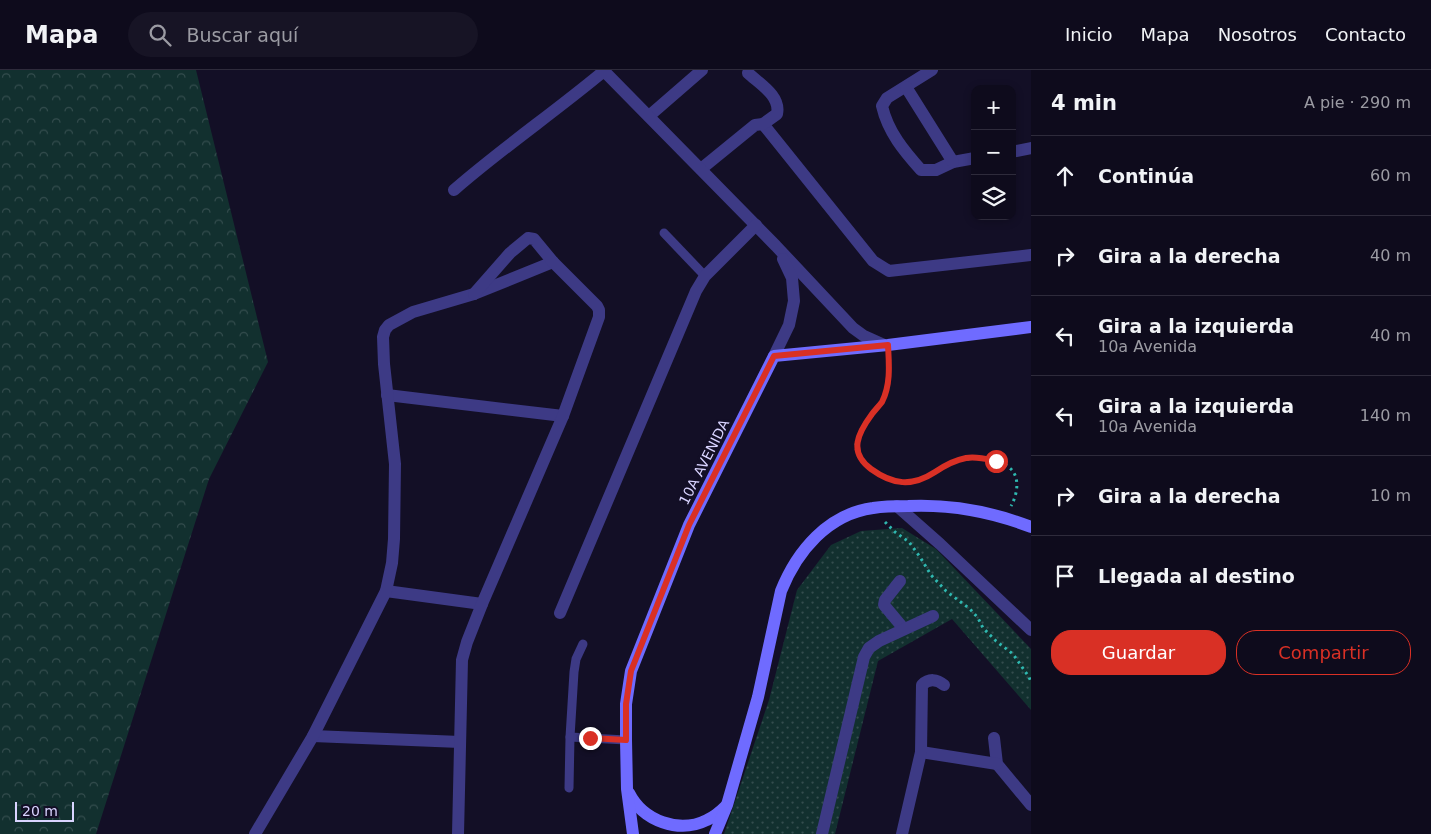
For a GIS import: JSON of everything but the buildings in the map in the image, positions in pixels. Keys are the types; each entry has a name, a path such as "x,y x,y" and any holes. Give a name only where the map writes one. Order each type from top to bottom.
{"street":[{"path":"454,190 605,70 853,328 864,336 886,345"},
{"path":"650,116 702,70"},
{"path":"932,70 887,98 882,106 885,120 902,148 921,170 936,170 953,162 971,159"},
{"path":"701,169 755,125 763,124 777,114 776,100 748,73"},
{"path":"906,87 953,162"},
{"path":"763,124 873,261 889,271 1031,255"},
{"path":"1016,151 1031,148"},
{"path":"560,613 696,291 705,276 756,225"},
{"path":"458,834 462,660 482,604 563,416 599,317 597,306 553,262 534,239 528,238 510,253 474,294"},
{"path":"774,356 789,325 794,301 792,278 776,246"},
{"path":"255,834 314,736 386,590 392,563 394,539 395,473 384,364 383,337 389,325 413,312 474,294 553,262"},
{"path":"774,356 886,345 1031,327"},
{"name":"10A AVENIDA","path":"633,834 627,789 626,740 626,704 631,671 689,525 774,356"},
{"path":"387,395 563,416"},
{"path":"897,506 1031,630"},
{"path":"715,834 727,805 758,697 781,591 795,560 817,535 843,518 872,508 897,506 956,506 1005,517 1031,527"},
{"path":"900,581 885,600 884,605 904,629"},
{"path":"386,590 482,604"},
{"path":"822,834 864,657 869,648 879,641 933,616"},
{"path":"902,834 921,752 922,685 934,680 940,681 944,685"},
{"path":"314,736 460,742"},
{"path":"994,738 997,764 1031,805"},
{"path":"921,752 997,764"},
{"path":"627,789 633,801 642,811 653,819 666,824 692,825 705,821 727,805"}],"lane":[{"path":"664,233 705,276"},
{"path":"569,788 574,672 576,660 583,644"},
{"path":"570,738 626,740"}],"path":[{"path":"886,345 889,374 887,386 882,402 862,429 858,440 857,453 865,465 890,480 908,483 921,480 946,465 966,458 982,458 996,461 1008,466 1014,472 1017,482 1015,499 1005,517"},
{"path":"872,508 909,542 931,575 946,592 970,608 983,628 1013,654 1030,676 1031,682"}],"green space":[{"path":"0,70 196,70 268,362 209,479 96,834 0,834"},
{"path":"902,528 936,549 1031,649 1031,710 952,619 878,661 835,834 724,834 769,700 797,590 831,545 861,531"}],"route":[{"path":"590,738 626,740 626,704 631,671 689,525 774,356 888,345 889,374 887,386 882,402 862,429 858,440 857,453 865,465 890,480 908,483 921,480 946,465 966,458 982,458 996,461"}]}
